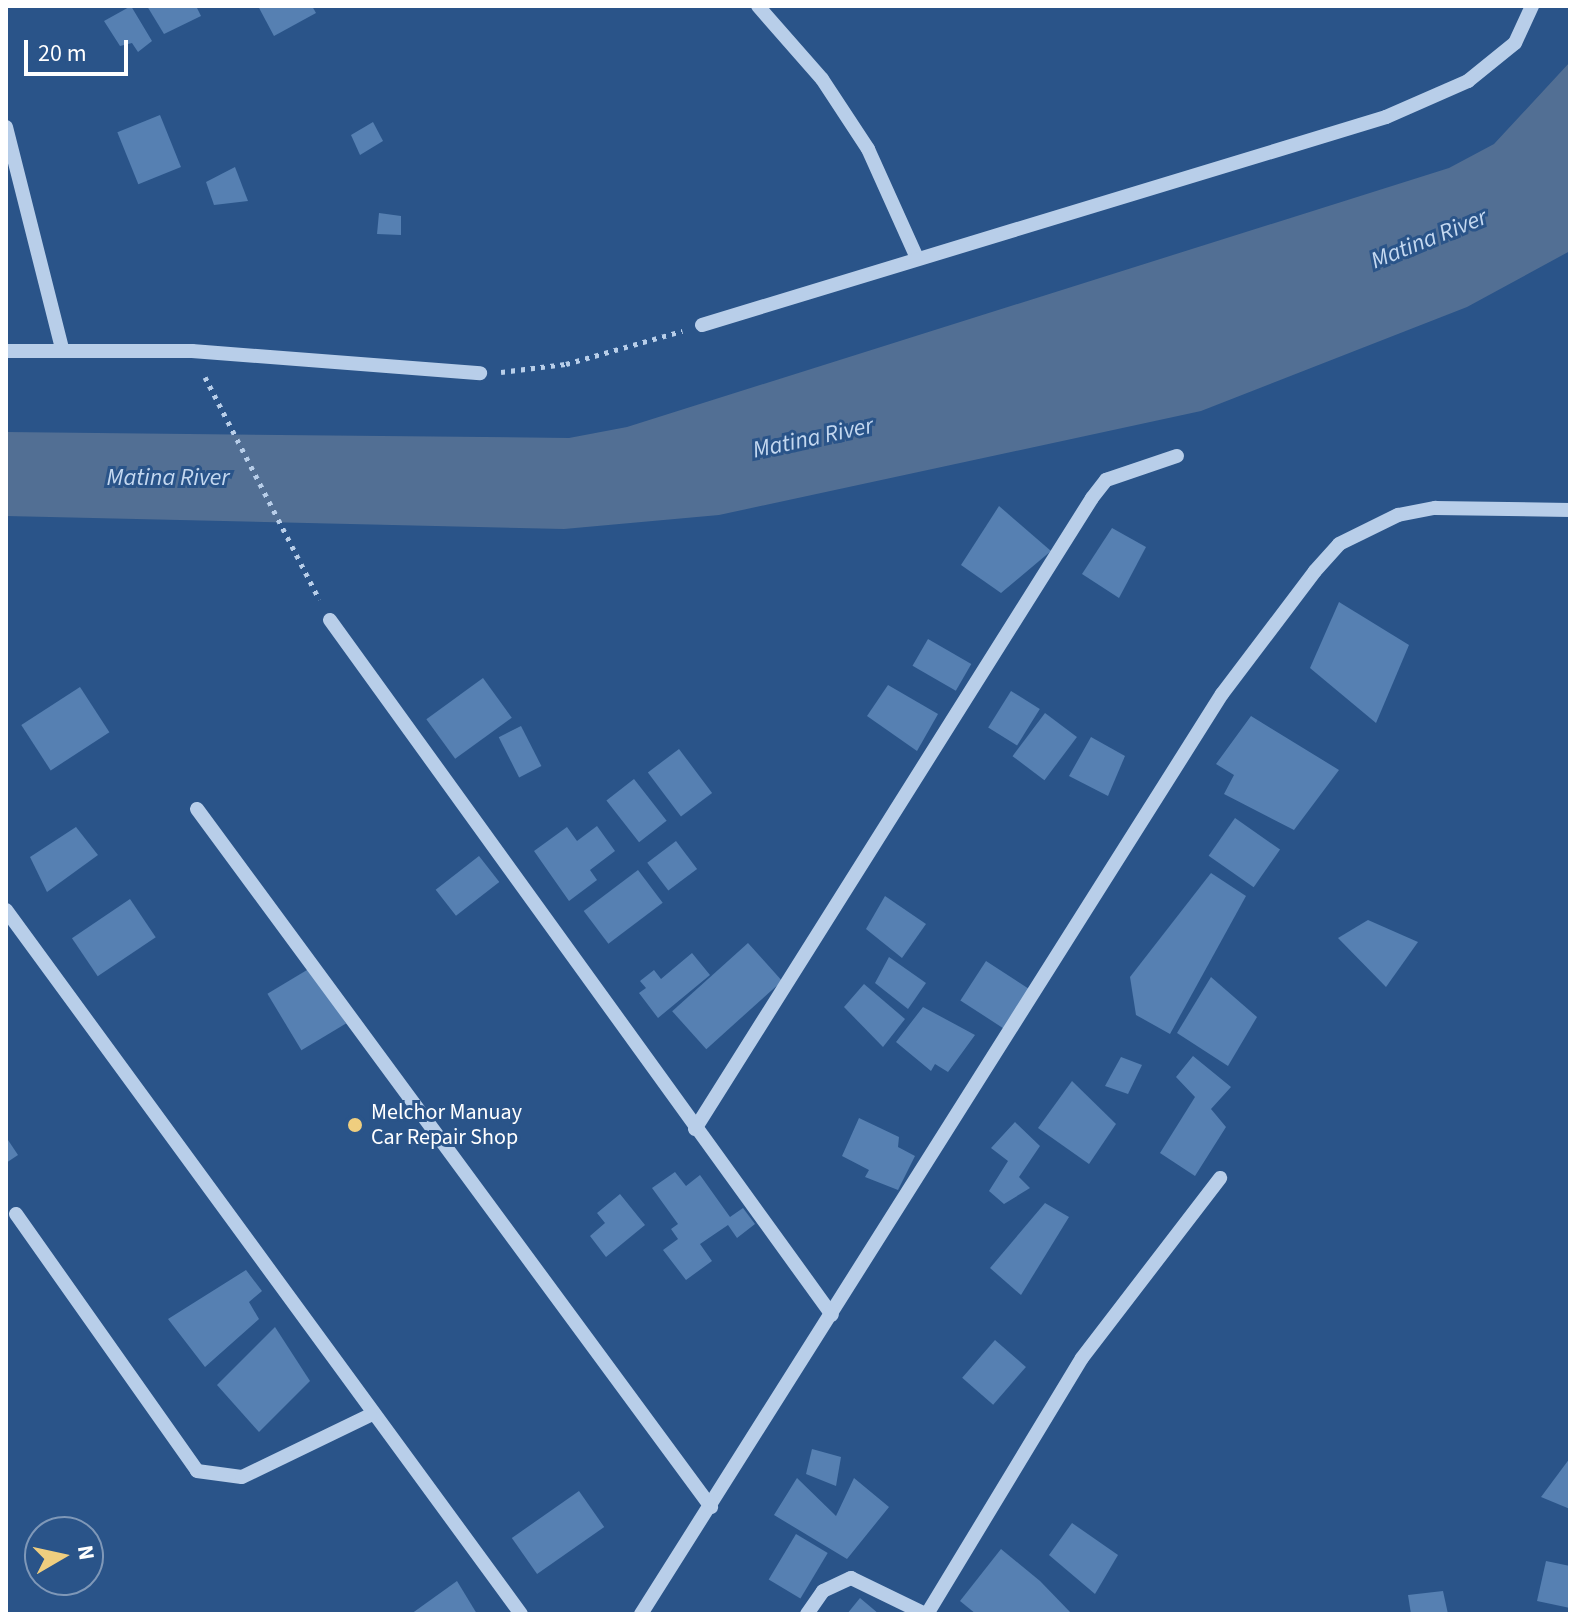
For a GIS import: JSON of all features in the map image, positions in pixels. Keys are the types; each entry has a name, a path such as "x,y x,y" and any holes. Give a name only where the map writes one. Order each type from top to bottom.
{"street":[{"path":"758,6 822,79 868,149 916,256"},
{"path":"702,325 916,256 1386,117 1468,81 1515,43 1532,6"},
{"path":"6,127 62,349"},
{"path":"6,351 62,349 480,373"},
{"path":"695,1129 1092,498 1106,480 1177,456"},
{"path":"641,1614 1222,694 1339,544 1368,525 1435,508 1570,510"},
{"path":"330,620 832,1315"},
{"path":"197,809 711,1507"},
{"path":"6,910 370,1415 521,1614"},
{"path":"807,1614 823,1591 851,1578 926,1614 1091,1346 1220,1178"},
{"path":"16,1214 197,1471 242,1477 370,1415"}],"path":[{"path":"480,373 566,364 702,325"},
{"path":"209,385 311,584"}],"water":[{"name":"Matina River","path":"1570,62 1570,251 1467,307 1201,411 719,515 564,529 6,516 6,432 569,438 627,427 1449,168 1494,144"}],"building":[{"path":"131,6 152,41 138,52 132,43 120,46 104,21"},
{"path":"147,6 196,6 201,16 164,34"},
{"path":"258,6 312,6 316,13 274,36"},
{"path":"160,115 181,167 138,184 117,132"},
{"path":"373,122 383,141 360,155 351,135"},
{"path":"235,167 248,201 214,205 206,182"},
{"path":"379,213 401,216 401,235 377,234"},
{"path":"999,506 1051,551 1001,593 961,565"},
{"path":"1112,528 1146,547 1119,598 1082,574"},
{"path":"1339,602 1409,645 1376,723 1310,668"},
{"path":"928,639 971,664 956,691 912,666"},
{"path":"483,678 512,718 455,759 426,719"},
{"path":"888,685 938,714 917,751 867,716"},
{"path":"80,687 109,732 51,770 21,725"},
{"path":"1011,691 1040,709 1017,745 988,727"},
{"path":"1045,713 1077,737 1044,780 1013,756"},
{"path":"1251,716 1339,770 1294,830 1224,794 1234,775 1216,764"},
{"path":"521,726 541,766 519,777 499,737"},
{"path":"1091,737 1125,756 1108,796 1069,776"},
{"path":"679,749 712,793 681,816 648,772"},
{"path":"634,779 667,821 639,842 606,801"},
{"path":"1235,818 1280,850 1254,887 1209,856"},
{"path":"597,826 615,851 590,870 597,880 569,901 534,851 567,827 577,841"},
{"path":"76,827 98,855 47,892 30,857"},
{"path":"676,841 697,869 668,891 647,863"},
{"path":"479,856 499,882 456,916 436,890"},
{"path":"638,870 663,903 608,944 584,911"},
{"path":"1211,873 1246,896 1170,1034 1136,1015 1130,977"},
{"path":"885,896 926,924 902,958 866,929"},
{"path":"130,899 156,937 98,976 72,938"},
{"path":"1368,920 1418,942 1386,987 1338,938"},
{"path":"748,943 782,981 706,1049 672,1011"},
{"path":"692,953 710,975 658,1018 639,993 646,988 640,981 654,970 661,979"},
{"path":"889,957 926,983 908,1009 875,983"},
{"path":"986,961 1033,991 1007,1031 960,1000"},
{"path":"312,967 346,1024 301,1050 267,994"},
{"path":"1211,977 1257,1017 1228,1066 1177,1033"},
{"path":"864,984 905,1019 883,1047 844,1007"},
{"path":"923,1007 975,1035 948,1072 935,1064 931,1071 896,1042"},
{"path":"1193,1056 1231,1087 1211,1109 1226,1127 1195,1176 1160,1153 1195,1097 1176,1077"},
{"path":"1121,1057 1142,1065 1128,1094 1105,1086"},
{"path":"1072,1081 1116,1124 1089,1164 1038,1128"},
{"path":"859,1118 899,1137 898,1147 915,1156 898,1190 865,1177 869,1170 842,1156"},
{"path":"1015,1122 1040,1146 1019,1177 1030,1188 1004,1204 989,1191 1008,1161 991,1148"},
{"path":"6,1137 18,1155 6,1163"},
{"path":"675,1172 686,1186 700,1175 730,1217 743,1208 755,1224 737,1238 728,1225 700,1244 712,1261 686,1280 663,1250 678,1239 671,1229 678,1224 652,1188"},
{"path":"620,1194 645,1225 606,1257 590,1236 605,1223 597,1213"},
{"path":"1045,1203 1069,1217 1021,1295 990,1268"},
{"path":"246,1270 262,1291 249,1302 259,1319 205,1367 168,1319"},
{"path":"275,1327 310,1381 259,1432 217,1385"},
{"path":"995,1340 1026,1367 993,1405 962,1378"},
{"path":"812,1449 841,1457 836,1486 806,1474"},
{"path":"1570,1458 1570,1509 1541,1497"},
{"path":"797,1478 836,1516 854,1478 889,1507 847,1559 774,1515"},
{"path":"579,1491 604,1527 537,1574 512,1538"},
{"path":"1072,1523 1118,1555 1095,1594 1049,1555"},
{"path":"796,1534 828,1553 800,1598 769,1579"},
{"path":"1001,1549 1040,1581 1072,1614 976,1614 960,1601"},
{"path":"1546,1561 1570,1566 1570,1608 1537,1601"},
{"path":"457,1581 477,1614 411,1614"},
{"path":"1443,1591 1448,1614 1411,1614 1408,1595"},
{"path":"860,1598 879,1614 847,1614"}],"place":[{"name":"Melchor Manuay Car Repair Shop","path":"355,1125"}]}
